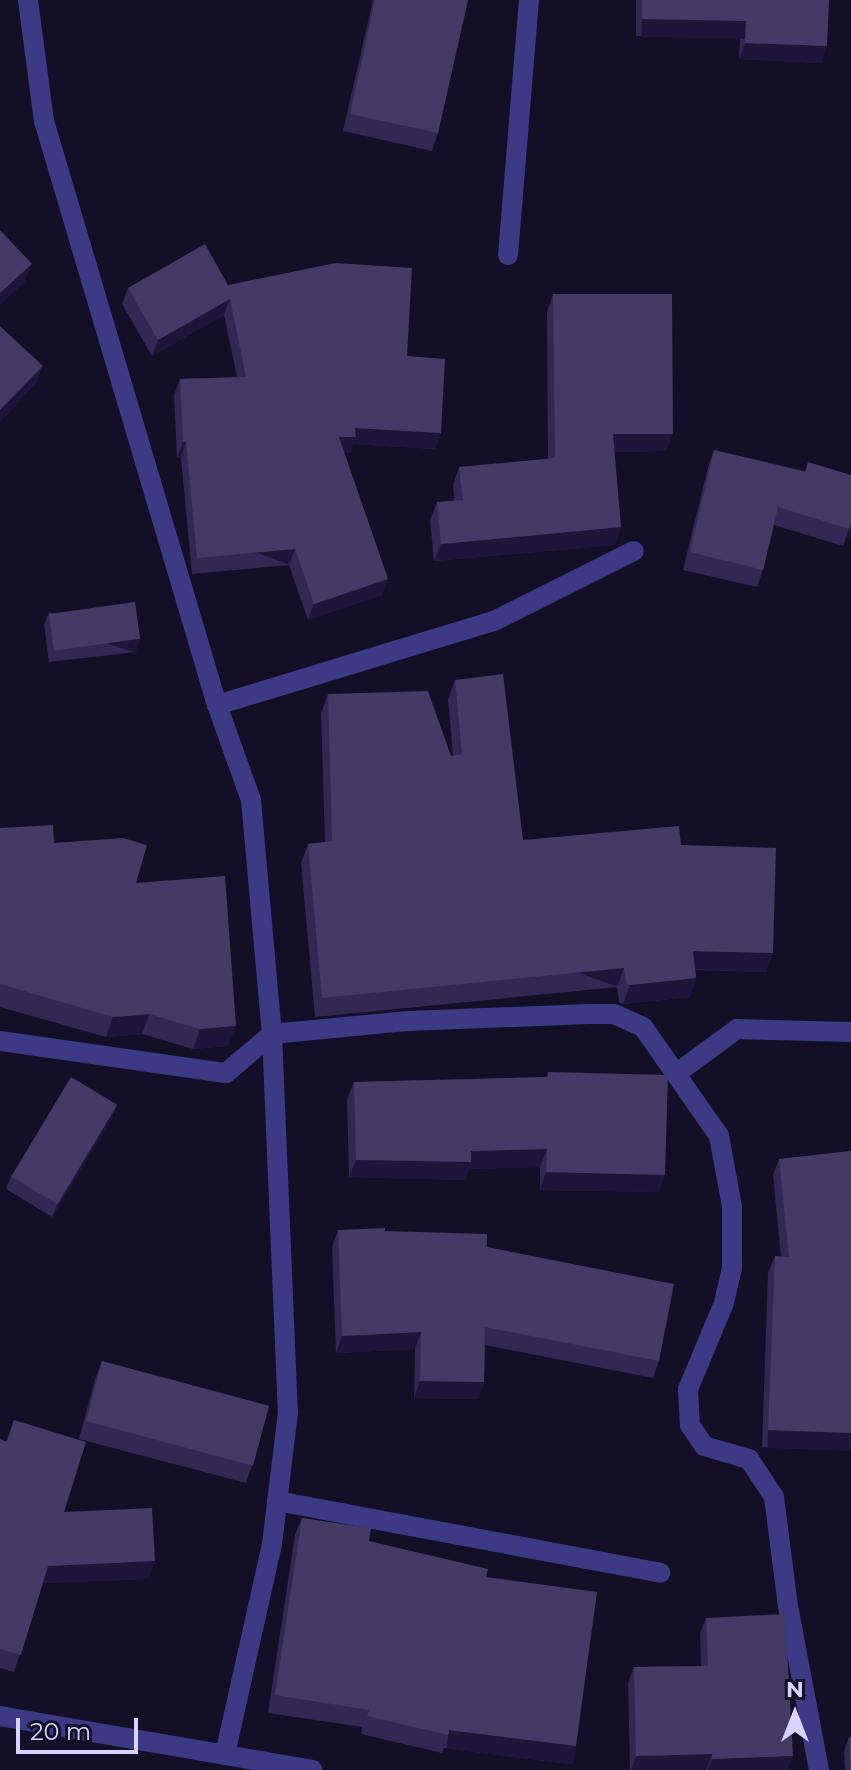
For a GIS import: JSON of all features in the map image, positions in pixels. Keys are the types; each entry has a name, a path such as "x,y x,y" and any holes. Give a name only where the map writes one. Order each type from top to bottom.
{"street":[{"path":"28,0 44,121 217,705 251,800 272,1034 288,1412 272,1544 225,1755"},
{"path":"508,255 529,0"},
{"path":"217,705 496,620 634,551"},
{"path":"0,1041 226,1073 272,1034 408,1021 614,1014 643,1027 719,1136 732,1207 732,1268 724,1303 688,1389 690,1425 704,1446 749,1459 774,1497 788,1606 819,1770"},
{"path":"677,1073 737,1029 851,1032"},
{"path":"277,1501 660,1573"},
{"path":"0,1716 194,1760 225,1755 312,1770"}],"building":[{"path":"375,0 468,0 438,133 350,114"},
{"path":"642,0 829,0 827,46 745,43 746,21 642,19"},
{"path":"0,230 32,264 0,293"},
{"path":"205,244 228,285 335,263 412,268 407,356 445,359 441,433 355,428 356,437 339,437 388,579 314,604 295,549 197,558 186,442 183,442 180,379 246,377 230,299 158,340 128,288"},
{"path":"553,294 672,294 673,434 613,434 621,527 441,544 437,502 463,500 459,467 555,458"},
{"path":"0,326 43,366 0,410"},
{"path":"714,450 805,472 808,462 851,475 849,529 778,507 763,570 690,552"},
{"path":"135,602 140,639 54,651 49,614"},
{"path":"503,674 523,840 679,826 681,845 776,848 773,953 693,951 696,978 630,985 626,983 624,968 322,998 308,844 332,841 328,694 428,691 451,756 462,754 455,680"},
{"path":"53,825 54,843 123,838 147,845 136,883 225,876 236,1026 200,1029 149,1014 113,1017 0,984 0,828"},
{"path":"548,1072 668,1075 665,1175 546,1172 547,1149 471,1151 471,1162 356,1160 354,1082 548,1077"},
{"path":"71,1077 117,1105 58,1204 11,1176"},
{"path":"851,1151 851,1433 768,1430 775,1256 789,1257 779,1159"},
{"path":"385,1228 385,1231 487,1234 487,1247 674,1284 659,1361 485,1327 484,1382 420,1381 421,1332 342,1336 338,1230"},
{"path":"102,1361 269,1406 253,1466 86,1421"},
{"path":"14,1420 86,1442 64,1512 152,1508 155,1561 48,1566 21,1655 0,1649 0,1439 7,1442"},
{"path":"302,1518 371,1528 369,1541 488,1569 486,1577 597,1592 576,1746 449,1730 448,1735 367,1716 369,1710 275,1695"},
{"path":"785,1614 793,1756 712,1759 712,1754 636,1756 634,1667 708,1666 706,1618"},
{"path":"851,1737 851,1770 850,1770"}]}
